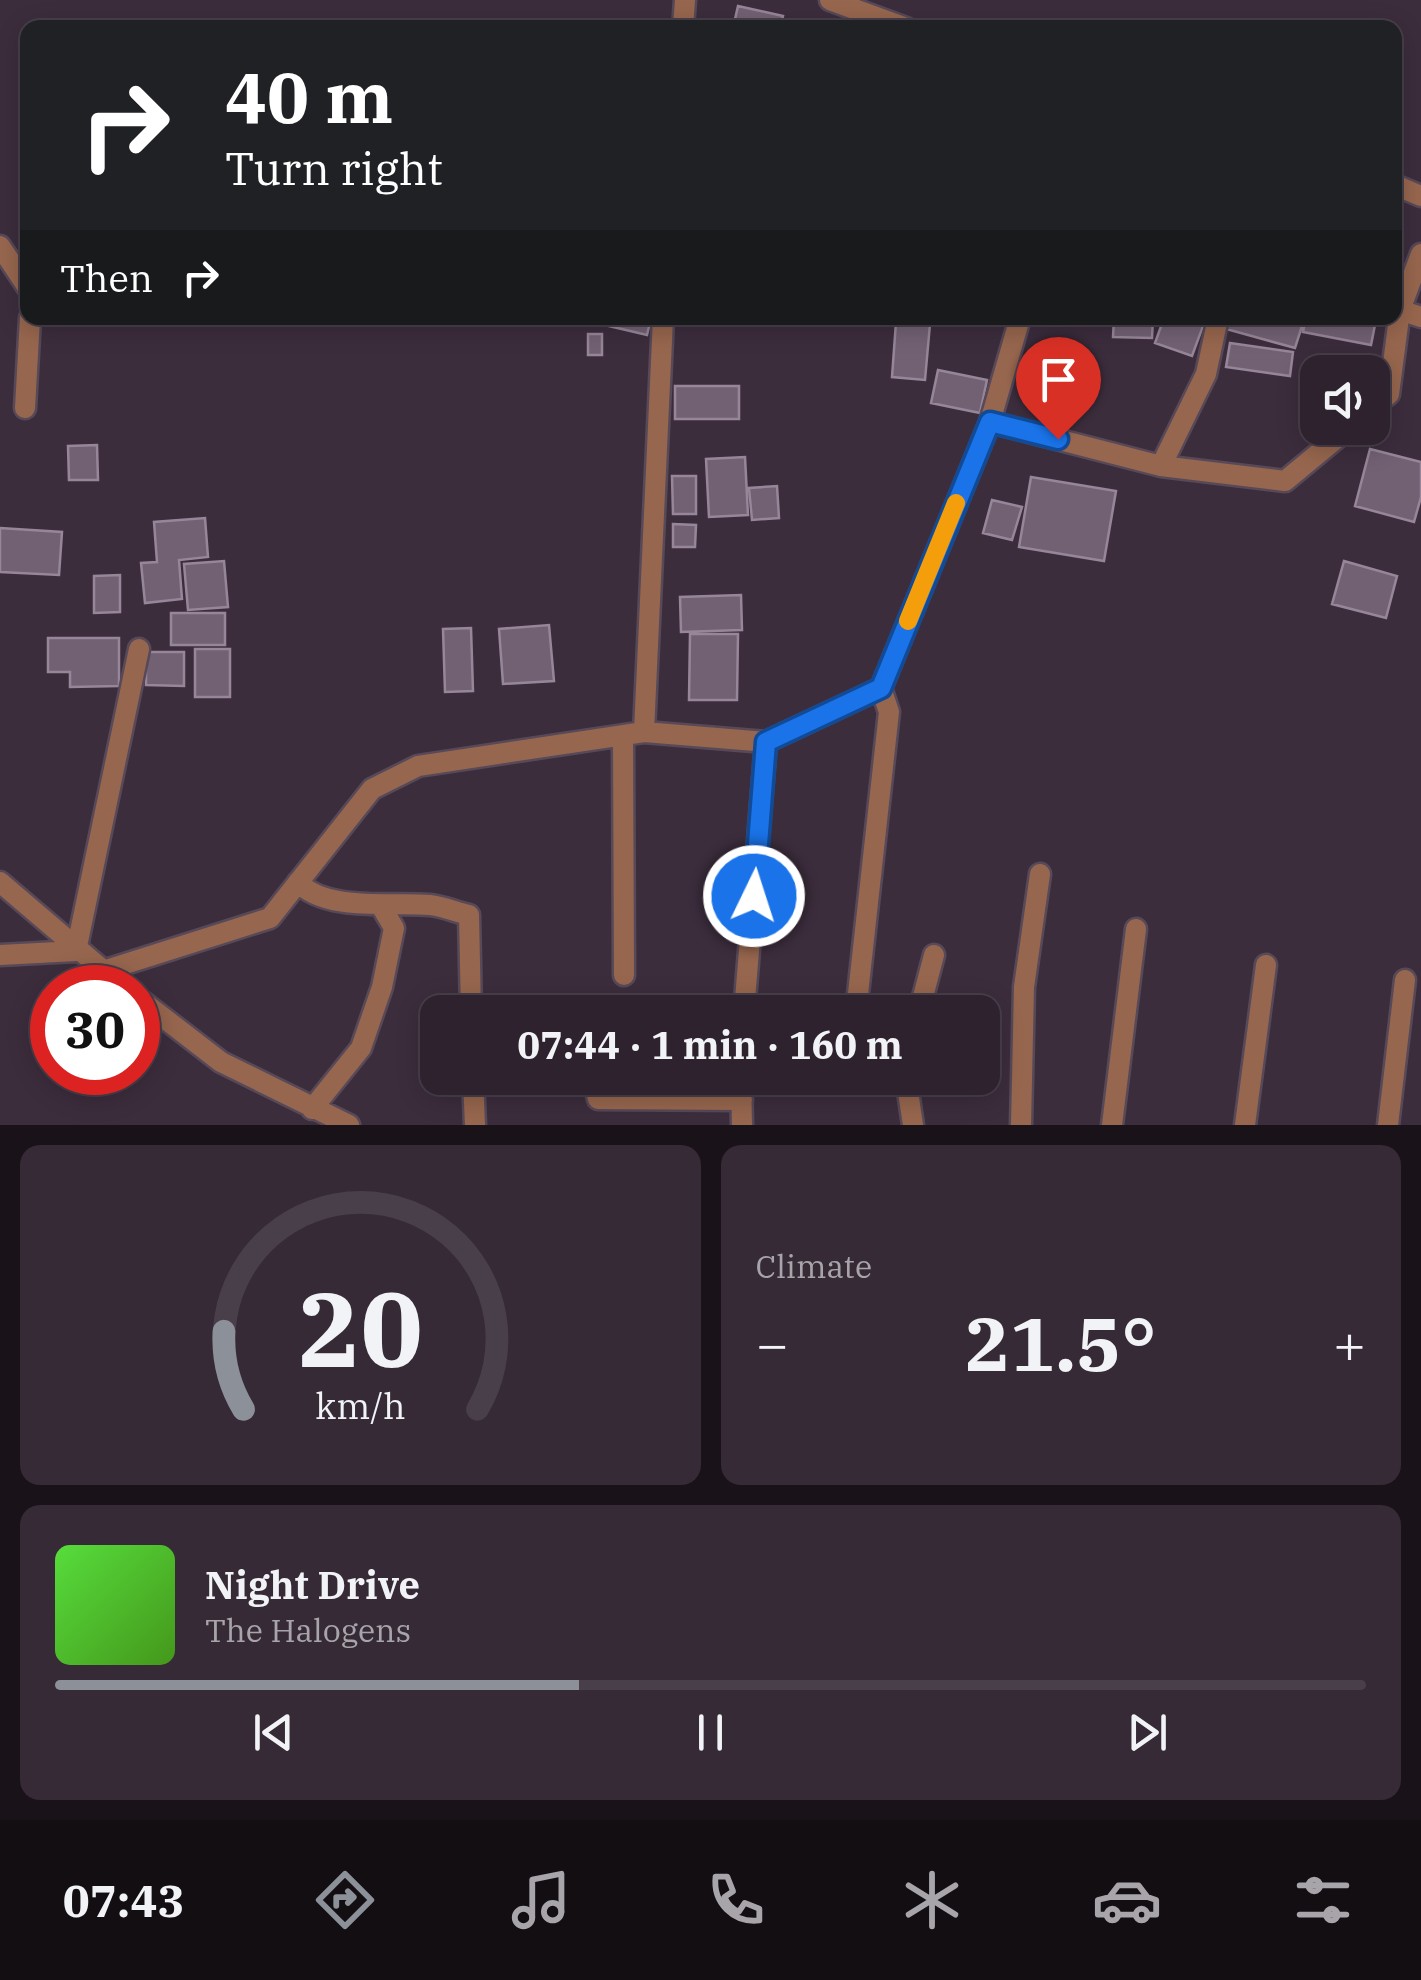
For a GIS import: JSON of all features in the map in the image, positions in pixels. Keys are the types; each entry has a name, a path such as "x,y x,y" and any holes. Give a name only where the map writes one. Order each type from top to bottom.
{"street":[{"path":"830,0 884,20"},
{"path":"0,246 20,276"},
{"path":"1390,390 1411,313 1421,254"},
{"path":"24,408 30,325"},
{"path":"624,975 633,734 662,325"},
{"path":"858,995 889,712 881,688 990,422 1018,325"},
{"path":"1162,466 1206,374 1216,325"},
{"path":"990,422 1162,466 1285,481 1328,445"},
{"path":"76,951 139,649"},
{"path":"122,965 270,918 372,789 418,766 633,734 766,742 881,688"},
{"path":"745,995 766,742"},
{"path":"1021,1125 1024,987 1040,874"},
{"path":"0,882 95,965"},
{"path":"298,882 309,894 381,906 431,905 468,915 471,995"},
{"path":"307,1113 361,1048 382,987 394,928 381,906"},
{"path":"1112,1125 1136,928"},
{"path":"0,955 76,951"},
{"path":"923,995 934,954"},
{"path":"1246,1125 1266,965"},
{"path":"1388,1125 1404,980"},
{"path":"160,1015 221,1062 307,1113 348,1125"},
{"path":"474,1095 475,1125"},
{"path":"597,1095 742,1100"},
{"path":"742,1095 742,1125"},
{"path":"909,1095 913,1125"}],"building":[{"path":"738,6 783,16 782,20 735,20"},
{"path":"609,325 649,325 647,335"},
{"path":"896,325 930,325 925,380 892,377"},
{"path":"1114,325 1153,325 1152,338 1113,337"},
{"path":"1161,325 1203,325 1192,356 1155,343"},
{"path":"1227,325 1302,326 1295,348 1226,329"},
{"path":"1304,325 1375,325 1371,345 1303,332"},
{"path":"588,334 602,334 602,355 588,355"},
{"path":"1230,343 1293,352 1290,376 1226,367"},
{"path":"938,370 987,380 980,413 931,403"},
{"path":"675,386 739,386 739,419 675,419"},
{"path":"97,445 98,480 69,480 68,446"},
{"path":"1370,449 1421,462 1421,497 1414,522 1355,506"},
{"path":"745,457 748,515 709,517 706,459"},
{"path":"672,476 696,476 696,514 673,514"},
{"path":"1031,477 1116,491 1104,561 1019,547"},
{"path":"777,486 779,518 752,520 749,488"},
{"path":"992,500 1022,507 1012,540 983,533"},
{"path":"205,518 208,557 179,560 182,599 145,603 141,563 157,562 154,522"},
{"path":"673,524 696,525 695,547 673,547"},
{"path":"0,528 62,532 59,575 0,572"},
{"path":"224,561 228,607 188,610 184,564"},
{"path":"1344,561 1397,576 1386,618 1332,604"},
{"path":"120,575 120,612 94,613 94,576"},
{"path":"741,595 742,630 681,632 680,597"},
{"path":"171,613 225,613 225,645 171,645"},
{"path":"549,625 554,681 503,684 499,629"},
{"path":"471,628 473,691 445,692 443,629"},
{"path":"690,634 738,634 737,700 689,700"},
{"path":"48,638 119,638 119,686 70,687 70,672 48,672"},
{"path":"195,649 230,649 230,697 195,697"},
{"path":"146,652 184,652 184,686 146,685"}],"slow traffic":[{"path":"908,621 956,503"}],"route":[{"path":"754,896 766,742 881,688 990,422 1058,439"}]}
